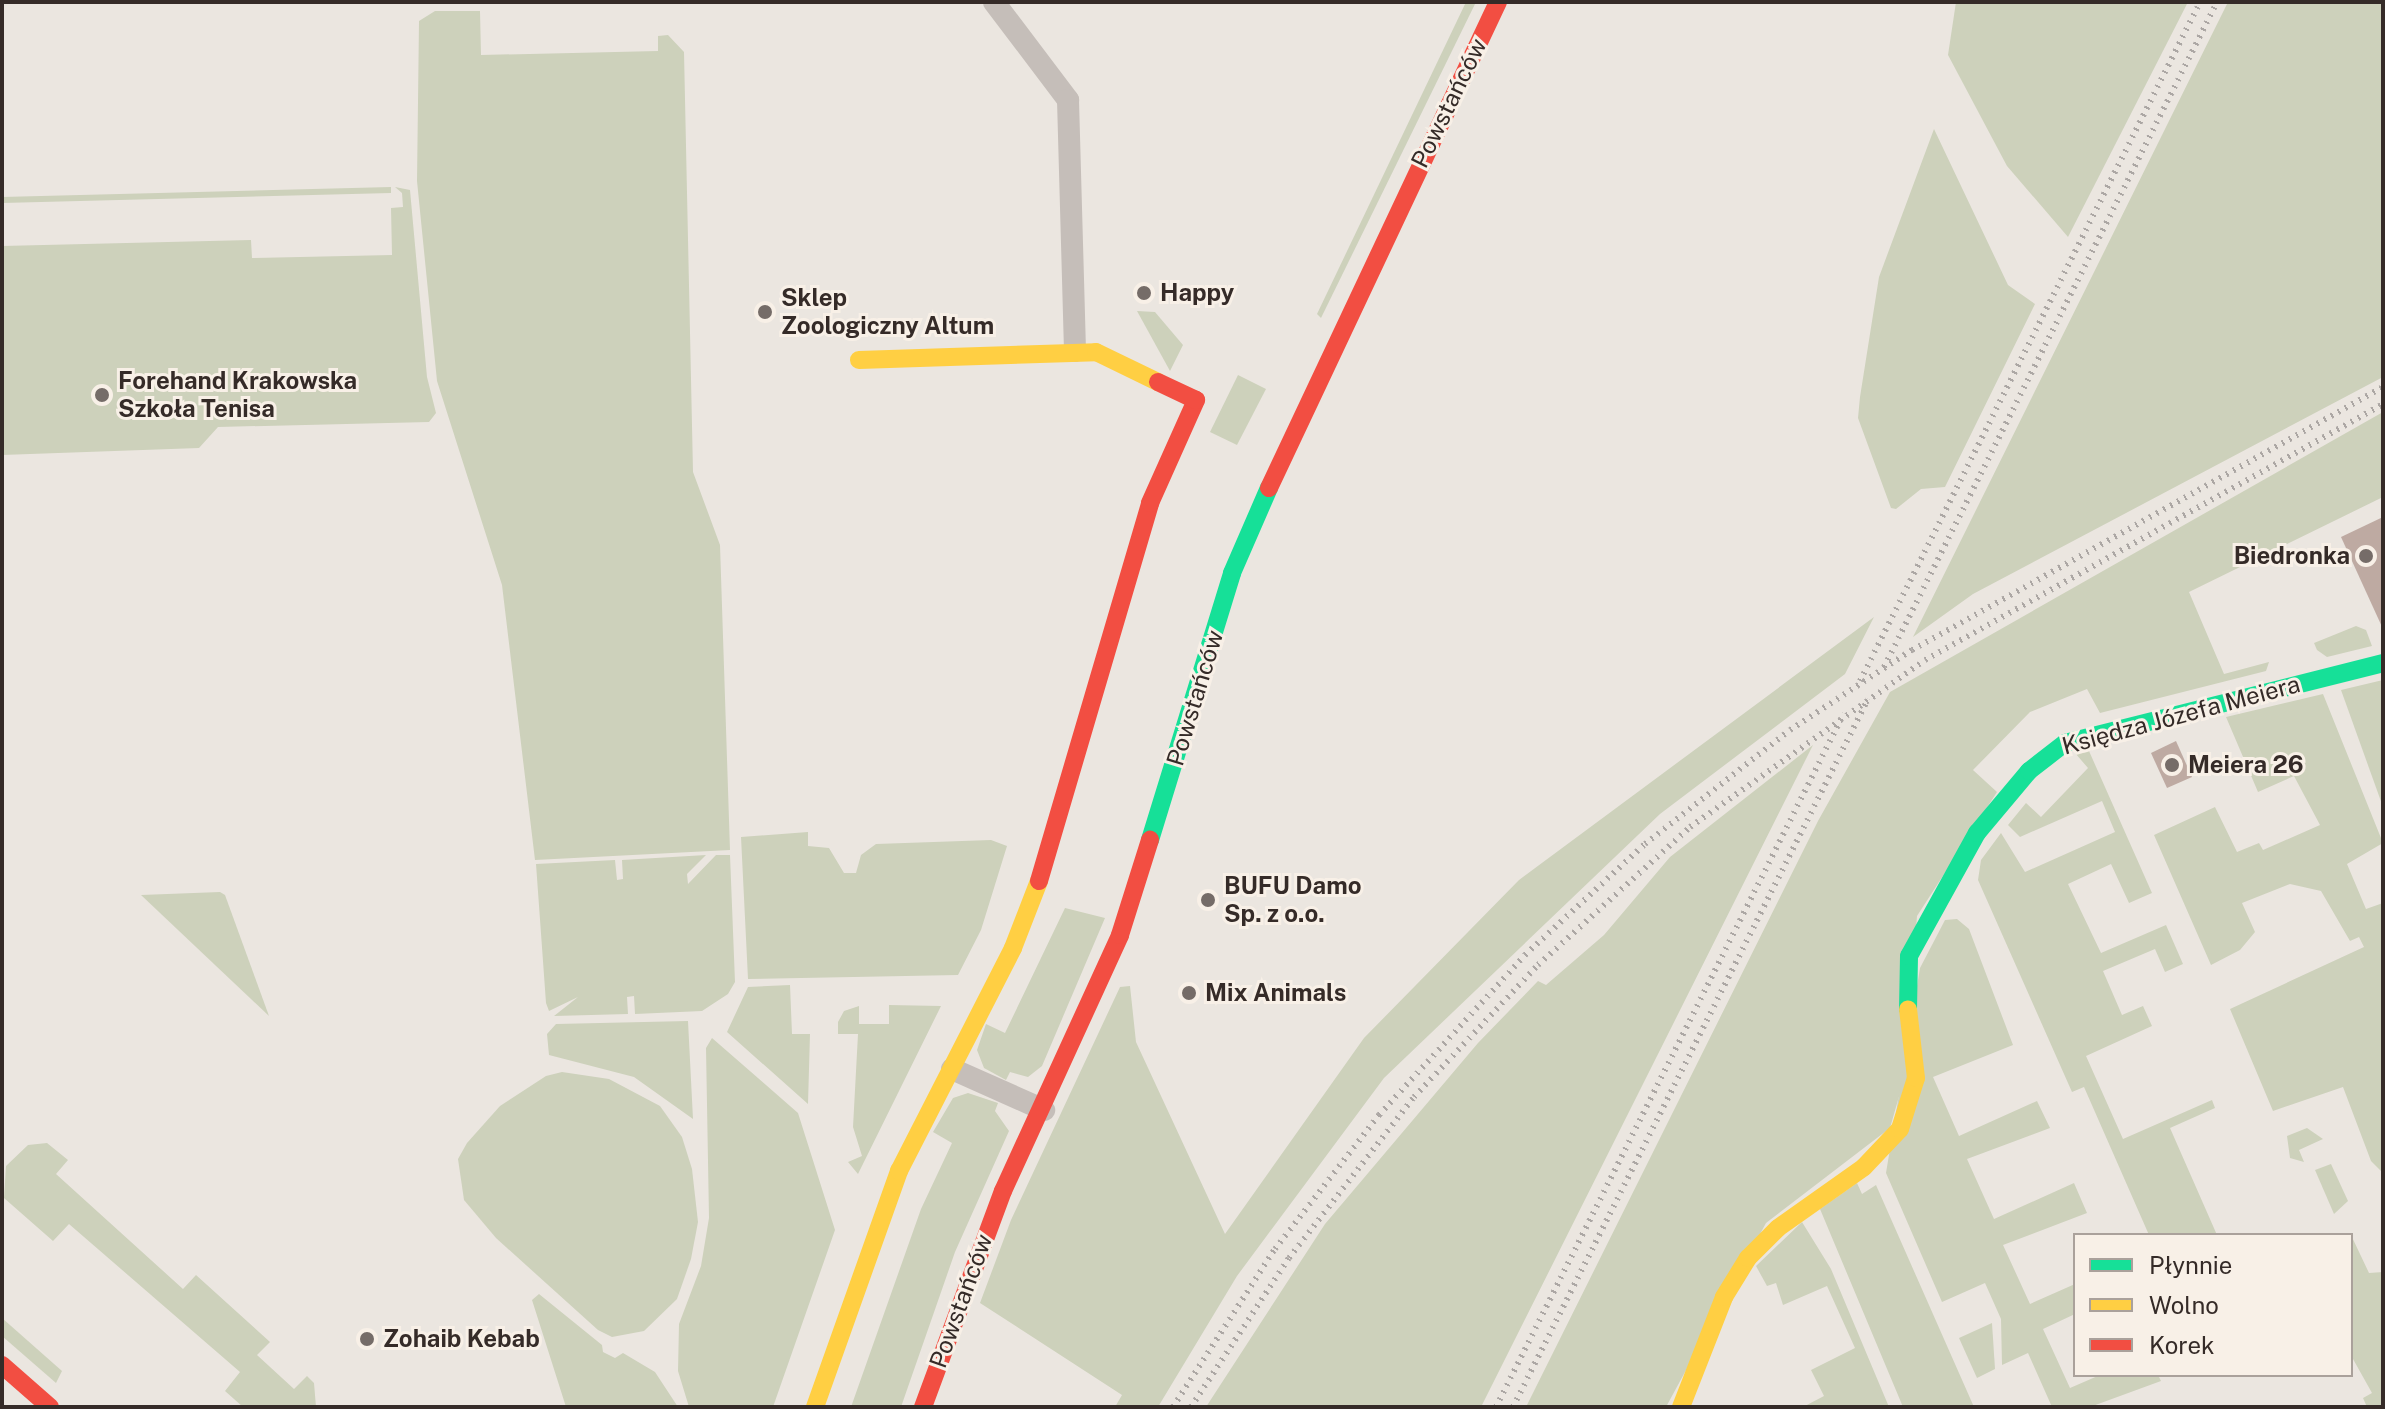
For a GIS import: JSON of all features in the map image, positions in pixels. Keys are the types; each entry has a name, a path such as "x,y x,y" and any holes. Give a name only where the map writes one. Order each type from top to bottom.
{"street":[{"path":"994,2 1068,100 1075,351"},
{"name":"Powstańców","path":"923,1407 992,1218 1044,1110 1130,908 1232,573 1300,415 1498,2"},
{"path":"815,1407 899,1171 952,1069 1038,883 1150,503 1196,400 1096,352 859,360"},
{"name":"Księdza Józefa Meiera","path":"1681,1407 1724,1297 1748,1258 1778,1228 1864,1167 1900,1129 1916,1078 1906,988 1909,956 1977,833 2029,771 2065,743 2383,663"},
{"path":"952,1069 1044,1110"},
{"path":"2,1365 50,1407"}],"green space":[{"path":"1466,2 1476,2 1321,318 1317,314"},
{"path":"1956,2 2188,2 2068,237 2007,166 1948,55"},
{"path":"2228,2 2383,2 2383,377 1973,594 1913,637"},
{"path":"435,11 480,11 481,55 658,51 658,36 668,35 684,52 693,472 720,545 730,850 535,860 502,585 437,381 417,181 419,21"},
{"path":"1934,129 2008,285 2035,304 1945,487 1921,489 1896,509 1891,508 1858,418 1860,397 1879,277"},
{"path":"391,187 391,193 2,203 2,197"},
{"path":"395,187 410,190 427,377 436,413 429,422 218,427 199,448 2,455 2,246 251,240 252,258 392,255 391,208 403,207 402,193"},
{"path":"1137,311 1155,312 1183,345 1170,371"},
{"path":"1238,375 1266,389 1237,445 1210,432"},
{"path":"2383,412 2383,497 2189,592 2224,674 2269,662 2266,671 2100,713 2087,689 2030,712 1973,770 1997,792 1917,916 1906,1072 1890,1128 1766,1223 1666,1407 1526,1407 1818,821 1890,692"},
{"path":"1874,617 1845,674 1660,814 1384,1078 1237,1276 1158,1407 1115,1407 1122,1395 980,1303 1011,1220 1120,987 1130,986 1136,1042 1225,1234 1364,1038 1519,880"},
{"path":"2356,626 2366,630 2372,646 2327,657 2317,650 2314,643"},
{"path":"2383,680 2383,807 2341,690"},
{"path":"2323,694 2383,843 2347,864 2366,909 2383,903 2383,1173 2371,1161 2343,1087 2273,1111 2230,1009 2364,947 2359,937 2350,941 2321,891 2290,884 2242,903 2255,932 2240,950 2211,965 2154,835 2215,807 2237,852 2259,843 2263,850 2320,825 2294,776 2258,792 2226,717"},
{"path":"1813,745 1481,1407 1206,1407 1325,1224 1478,1043 1538,981 1546,985 1604,935 1670,857"},
{"path":"2089,751 2152,893 2129,903 2111,864 2068,884 2101,953 2166,925 2183,964 2165,972 2155,949 2103,971 2122,1015 2143,1006 2152,1026 2086,1056 2123,1139 2212,1100 2215,1108 2170,1128 2216,1233 2148,1233 2084,1087 2072,1092 1978,880 1981,860 2001,833 2025,872 2115,832 2102,801 2020,837 2008,825 2026,803 2041,817 2088,768 2075,753"},
{"path":"808,832 808,846 829,848 844,873 856,873 861,855 876,844 991,840 1007,846 981,930 958,975 748,979 741,837"},
{"path":"706,855 687,874 688,884 716,855 730,855 735,982 728,994 702,1011 635,1014 634,996 627,997 628,1014 554,1016 578,997 549,1011 546,1003 536,864 615,860 617,880 623,879 622,860"},
{"path":"220,892 225,895 269,1016 141,895"},
{"path":"1065,908 1105,918 1042,1066 1028,1077 1010,1072 1006,1080 984,1068 977,1050 986,1024 1005,1033"},
{"path":"1957,919 1969,929 2013,1045 1933,1077 1959,1136 2037,1101 2050,1128 1967,1159 1994,1219 2074,1183 2087,1213 2003,1245 2030,1304 2073,1285 2073,1315 2043,1329 2070,1388 2095,1377 2159,1377 2161,1381 2090,1407 2052,1407 2028,1353 2002,1365 2001,1319 1985,1283 1942,1302 1886,1173 1920,968 1945,920"},
{"path":"790,985 792,1034 810,1034 808,1104 727,1032 748,987"},
{"path":"889,1005 941,1006 858,1174 848,1162 862,1156 853,1127 858,1034 838,1034 838,1022 844,1011 859,1006 859,1024 889,1024"},
{"path":"688,1021 693,1119 634,1077 549,1055 547,1034 556,1024"},
{"path":"712,1038 798,1113 835,1230 773,1407 689,1407 678,1371 679,1324 701,1266 709,1218 706,1048"},
{"path":"562,1072 609,1079 660,1106 682,1137 692,1169 698,1222 691,1259 677,1299 644,1331 612,1337 598,1330 496,1238 464,1200 458,1159 467,1143 500,1106 546,1076"},
{"path":"968,1093 998,1103 995,1111 1009,1131 955,1252 901,1407 851,1407 921,1209 952,1143 933,1132 953,1098"},
{"path":"2307,1128 2323,1139 2299,1150 2304,1162 2290,1158 2287,1136"},
{"path":"47,1143 68,1160 56,1174 183,1289 196,1275 270,1342 257,1355 294,1389 307,1376 314,1383 316,1407 243,1407 225,1391 240,1372 69,1224 53,1241 4,1198 6,1166 28,1145"},
{"path":"2331,1164 2348,1201 2334,1214 2315,1170"},
{"path":"1857,1183 1862,1194 1876,1185 1974,1407 1903,1407 1820,1209"},
{"path":"1802,1222 1831,1269 1889,1407 1803,1407 1824,1396 1811,1370 1855,1348 1827,1286 1783,1305 1776,1283 1767,1286 1756,1266"},
{"path":"2353,1239 2369,1273 2383,1272 2383,1407 2367,1407 2363,1398 2372,1393 2353,1359"},
{"path":"539,1294 602,1345 603,1352 615,1358 623,1353 655,1372 678,1407 566,1407 532,1300"},
{"path":"2,1318 62,1371 56,1383 2,1336"},
{"path":"1992,1323 1995,1369 1977,1378 1959,1338"}],"building":[{"name":"Biedronka","path":"2383,517 2383,629 2341,537"},
{"name":"Meiera 26","path":"2176,741 2192,777 2167,788 2151,753"}],"railway":[{"path":"1860,681 2200,2"},
{"path":"1884,667 2217,2"},
{"path":"1173,1407 1275,1249 1379,1115 1525,955 1645,844 1790,730 1912,650 2383,387"},
{"path":"1191,1407 1289,1258 1414,1097 1538,965 1690,827 1925,660 2383,404"},
{"path":"1513,1407 1868,699"},
{"path":"1496,1407 1844,713"}],"traffic: fast":[{"path":"1150,840 1232,573 1269,488"},
{"path":"1908,1009 1909,956 1977,833 2029,771 2065,743 2383,663"}],"traffic: slow":[{"path":"859,360 1096,352 1158,382"},
{"path":"815,1407 899,1171 1013,948 1039,881"},
{"path":"1681,1407 1724,1297 1748,1258 1778,1228 1864,1167 1900,1129 1916,1078 1908,1009"}],"traffic: jam":[{"path":"1269,488 1498,2"},
{"path":"1039,881 1150,503 1196,400 1158,382"},
{"path":"923,1407 1003,1191 1120,935 1150,840"},
{"path":"2,1365 50,1407"}],"place":[{"name":"Happy","path":"1144,293"},
{"name":"Sklep Zoologiczny Altum","path":"765,312"},
{"name":"Forehand Krakowska Szkoła Tenisa","path":"102,395"},
{"name":"Biedronka","path":"2366,556"},
{"name":"Meiera 26","path":"2172,765"},
{"name":"BUFU Damo Sp. z o.o.","path":"1208,900"},
{"name":"Mix Animals","path":"1189,993"},
{"name":"Zohaib Kebab","path":"367,1339"}]}
